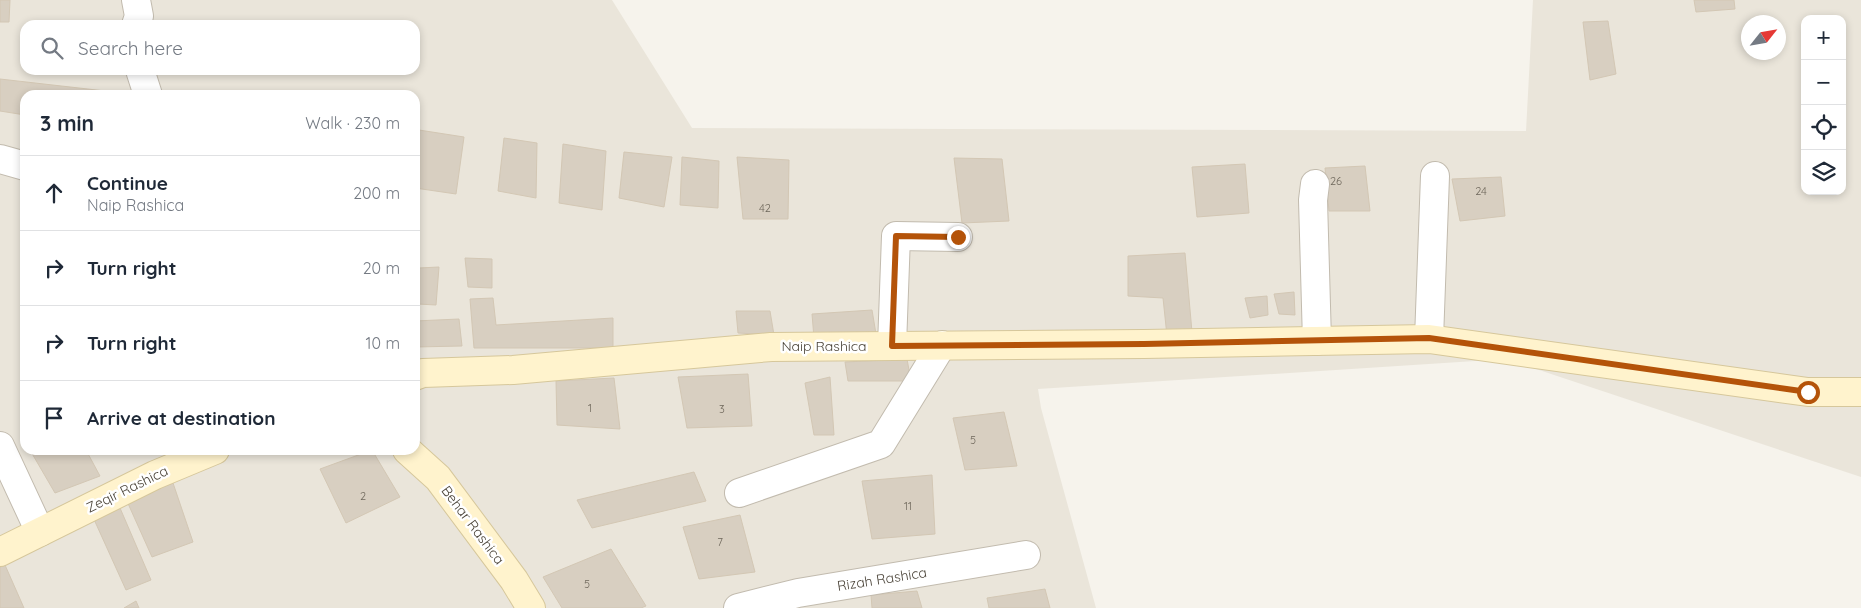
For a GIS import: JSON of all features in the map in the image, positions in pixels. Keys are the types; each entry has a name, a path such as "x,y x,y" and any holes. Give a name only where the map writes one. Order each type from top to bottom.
{"street":[{"path":"142,75 146,90"},
{"path":"0,159 20,165"},
{"path":"1429,338 1435,176"},
{"path":"1315,184 1317,340"},
{"path":"892,346 896,236 958,237"},
{"name":"Naip Rashica","path":"420,374 513,370 771,346 1429,338 1808,392 1861,392"},
{"path":"739,493 881,444 942,345"},
{"path":"0,446 40,532"},
{"name":"Zeqir Rashica","path":"0,552 155,474 202,455"},
{"name":"Behar Rashica","path":"413,455 438,478 514,580 531,608"},
{"name":"Rizah Rashica","path":"738,608 798,593 1026,555"}],"shaded area":[{"path":"0,0 612,0 692,128 1526,131 1533,0 1861,0 1861,477 1506,359 1038,389 1041,408 1096,608 0,608"}],"building":[{"path":"0,0 10,0 9,22 0,22"},
{"path":"1694,0 1734,0 1735,9 1696,12"},
{"path":"1608,21 1616,74 1590,80 1583,22"},
{"path":"0,79 96,90 20,90 20,114 0,111"},
{"path":"420,130 464,137 456,194 420,189"},
{"path":"504,138 537,143 536,198 498,191"},
{"path":"563,144 606,151 602,210 559,203"},
{"path":"624,152 672,157 664,207 619,198"},
{"path":"682,157 719,161 718,208 680,205"},
{"path":"737,157 789,160 788,219 743,219"},
{"path":"954,158 1002,159 1009,221 962,223"},
{"path":"1245,164 1249,213 1197,217 1192,167"},
{"path":"1365,166 1370,211 1329,211 1325,168"},
{"path":"1501,177 1505,216 1460,221 1452,179"},
{"path":"1185,253 1192,332 1167,336 1163,298 1128,296 1128,256"},
{"path":"465,258 492,259 492,288 468,287"},
{"path":"439,267 436,305 420,304 420,268"},
{"path":"1294,292 1295,315 1279,314 1274,294"},
{"path":"1267,296 1268,315 1250,318 1245,298"},
{"path":"493,298 496,325 613,318 613,348 474,348 470,299"},
{"path":"872,310 876,334 814,338 812,314"},
{"path":"736,311 770,311 774,335 738,333"},
{"path":"459,319 462,346 420,347 420,321"},
{"path":"907,359 911,381 848,381 845,362"},
{"path":"748,374 752,426 687,428 678,377"},
{"path":"830,377 834,435 814,435 805,383"},
{"path":"614,378 620,429 557,425 556,381"},
{"path":"1004,412 1017,466 965,470 953,418"},
{"path":"33,455 89,455 100,476 55,493"},
{"path":"358,455 375,455 400,497 346,523 320,469"},
{"path":"694,472 706,501 592,528 577,500"},
{"path":"932,475 935,534 872,539 862,481"},
{"path":"173,483 193,542 152,557 126,499"},
{"path":"117,501 151,580 126,590 92,515"},
{"path":"740,515 755,572 699,579 683,527"},
{"path":"611,549 646,606 641,608 562,608 543,577"},
{"path":"5,565 24,608 0,608 0,567"},
{"path":"1045,589 1050,608 989,608 987,598"},
{"path":"917,591 922,608 872,608 871,595"},
{"path":"136,601 139,608 124,608"}],"route":[{"path":"958,237 896,236 892,346 1144,344 1429,338 1808,392"}]}
